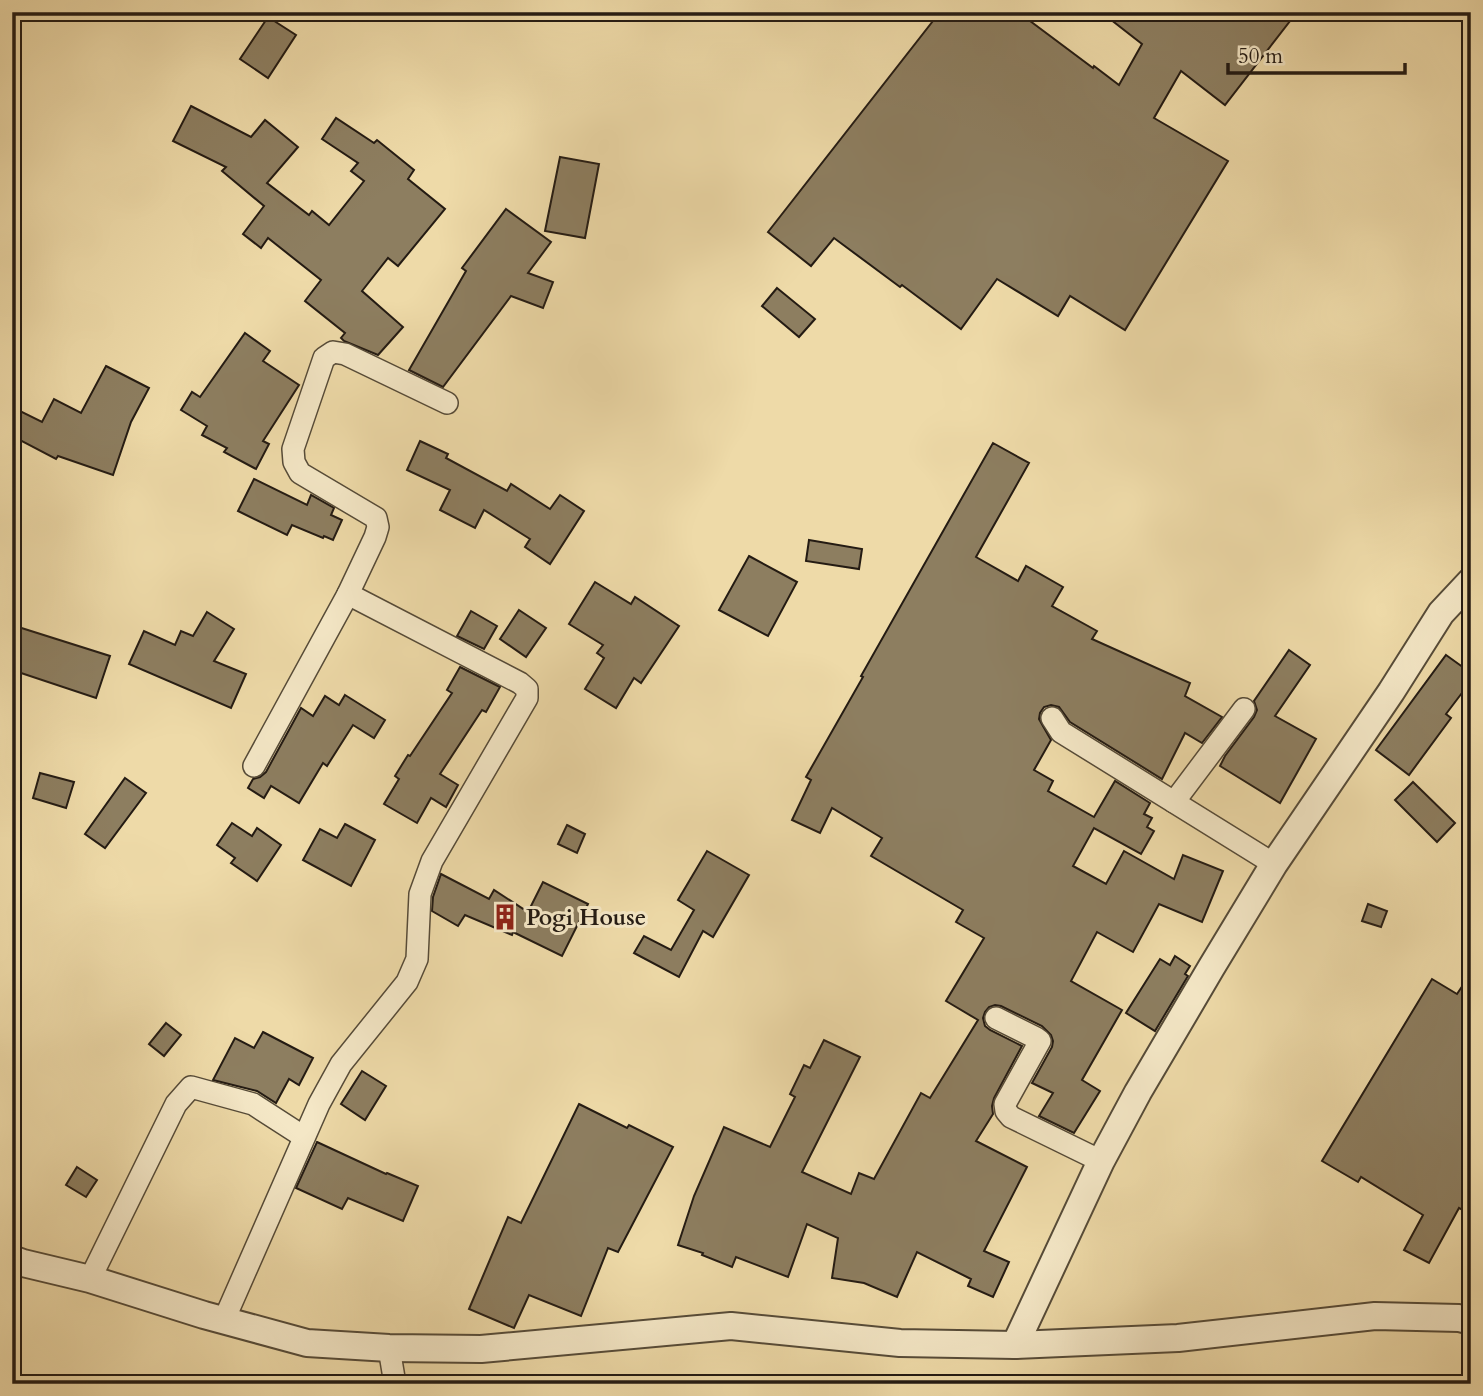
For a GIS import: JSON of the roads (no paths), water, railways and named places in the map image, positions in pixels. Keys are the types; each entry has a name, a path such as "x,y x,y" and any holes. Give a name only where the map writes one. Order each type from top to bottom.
{"street":[{"path":"254,766 348,594 378,527 376,518 300,472 294,462 293,449 324,358 333,352 345,354 447,403"},
{"path":"1015,1345 1101,1161 1152,1069 1274,864 1441,613 1471,580"},
{"path":"224,1320 319,1104 341,1064 407,982 417,959 420,894 432,861 527,698 527,689 520,682 348,594"},
{"path":"1174,802 1244,709"},
{"path":"1052,718 1061,732 1274,864"},
{"path":"996,1018 1040,1041 1005,1104 1006,1111 1011,1117 1101,1161"},
{"path":"90,1279 176,1104 191,1087 253,1104 304,1137"},
{"path":"12,1258 307,1343 389,1348 481,1349 731,1326 900,1343 1015,1345 1178,1338 1374,1316 1459,1318 1471,1321"},
{"path":"389,1348 395,1384"}],"place":[{"name":"Pogi House","path":"505,917"}]}
